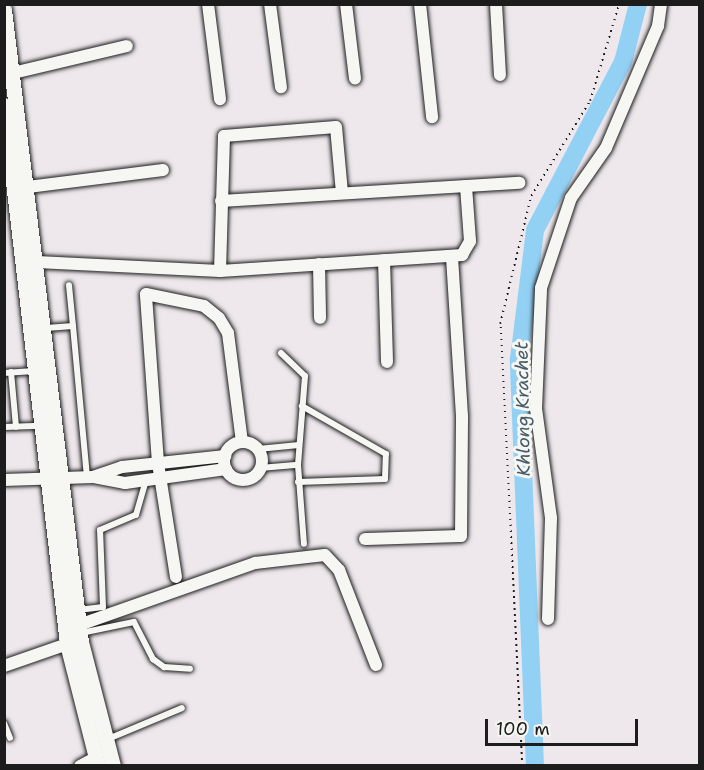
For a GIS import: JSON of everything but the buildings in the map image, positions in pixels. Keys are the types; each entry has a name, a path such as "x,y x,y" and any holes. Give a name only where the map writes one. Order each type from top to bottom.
{"street":[{"path":"208,4 220,99"},
{"path":"270,4 281,87"},
{"path":"346,4 355,78"},
{"path":"420,4 432,117"},
{"path":"496,4 500,75"},
{"path":"549,620 551,518 536,409 541,288 571,198 606,148 658,26 661,4"},
{"path":"4,10 65,480 79,623 104,741 113,765"},
{"path":"13,73 127,46"},
{"path":"4,105 67,644 97,762 80,765"},
{"path":"220,271 224,136 336,127 342,193"},
{"path":"28,187 164,170"},
{"path":"221,201 519,183"},
{"path":"37,261 220,271 452,256 470,246 466,186"},
{"path":"365,539 461,536 462,416 452,256"},
{"path":"384,260 387,362"},
{"path":"319,264 320,318"},
{"path":"176,577 158,463 146,294 204,306 219,318 228,333 242,442"},
{"path":"90,477 146,480 226,469 246,479 260,468 258,449 242,442"},
{"path":"4,480 65,480 158,463 225,456 242,442"},
{"path":"225,456 226,469"},
{"path":"79,623 255,563 325,555 339,570 363,643 376,665"},
{"path":"4,666 67,644"}],"lane":[{"path":"69,285 90,477"},
{"path":"46,328 73,326"},
{"path":"281,353 305,376 298,465 304,544"},
{"path":"16,427 8,372 36,371"},
{"path":"298,482 385,479 386,454 302,406"},
{"path":"4,427 42,426"},
{"path":"258,449 299,445"},
{"path":"260,468 298,465"},
{"path":"79,623 103,607 100,530 136,515 146,480"},
{"path":"79,623 134,622 153,659 190,669"},
{"path":"104,741 182,708"},
{"path":"4,723 10,738"}],"waterway":[{"name":"Khlong Krachet","path":"535,766 519,359 535,230 623,62 638,4"}]}
